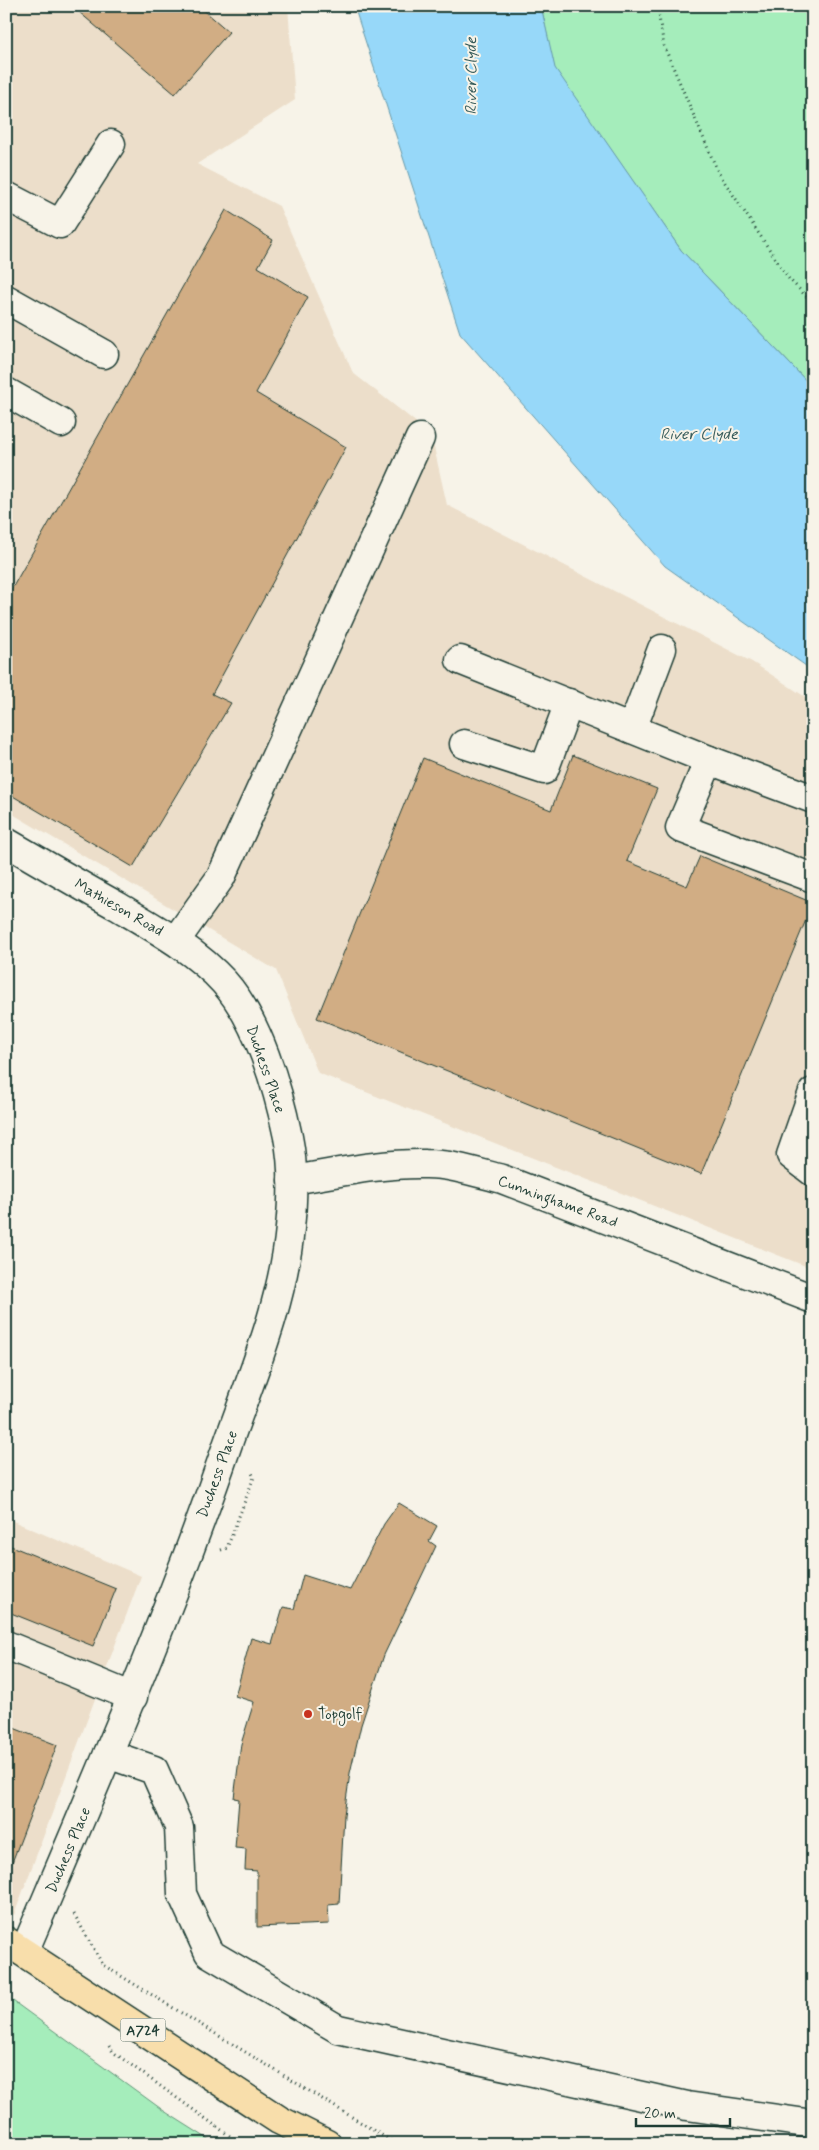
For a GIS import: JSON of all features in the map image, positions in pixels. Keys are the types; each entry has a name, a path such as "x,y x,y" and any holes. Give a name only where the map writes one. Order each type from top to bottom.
{"main road":[{"name":"A724","path":"15,1947 279,2120 327,2144"},
{"name":"A724","path":"279,2120 302,2144"}],"street":[{"path":"6,196 60,224 111,144"},
{"path":"6,299 104,354"},
{"path":"6,392 61,423"},
{"path":"176,940 221,876 420,438"},
{"path":"632,728 662,649"},
{"path":"460,660 709,760 813,799"},
{"path":"464,744 544,770 570,704"},
{"path":"709,760 680,828 813,878"},
{"name":"Mathieson Road","path":"6,842 176,940 225,983"},
{"name":"Duchess Place","path":"15,1947 108,1754 133,1697 214,1483 277,1295 290,1229 292,1180 288,1139 273,1081 252,1024 225,983"},
{"path":"813,1092 791,1155 813,1172"},
{"name":"Cunninghame Road","path":"292,1180 376,1166 428,1164 464,1169 502,1179 813,1299"},
{"path":"6,1645 133,1697"},
{"path":"108,1754 154,1770 179,1827 182,1894 209,1953 338,2029 687,2106 813,2124"}],"path":[{"path":"657,6 664,46 718,172 789,279 813,303"},
{"path":"218,1552 227,1548 254,1477 249,1469"},
{"path":"72,1912 103,1966 396,2144"}],"shaded area":[{"path":"6,6 288,6 295,100 197,164 279,206 353,373 431,434 447,505 752,662 813,702 813,1269 318,1073 276,970 6,810"},
{"path":"6,1518 141,1576 14,1915 6,1910"}],"green space":[{"path":"541,6 813,6 813,388 681,250 554,68"},
{"path":"6,1996 164,2111 216,2144 6,2144"}],"water":[{"name":"River Clyde","path":"354,6 541,6 555,68 681,250 813,388 813,671 665,566 460,333"}],"building":[{"path":"72,6 199,6 229,32 175,94"},
{"path":"226,210 273,240 258,267 308,297 256,393 346,447 212,694 231,703 133,867 6,792 6,599"},
{"path":"573,755 657,789 627,861 687,886 700,856 813,903 701,1174 317,1018 423,758 551,810"},
{"name":"Topgolf","path":"399,1503 437,1526 429,1541 436,1546 384,1655 361,1725 350,1773 344,1815 339,1904 328,1905 329,1924 257,1927 257,1871 245,1870 246,1849 235,1848 239,1799 234,1798 241,1744 254,1702 235,1696 251,1638 272,1644 283,1607 294,1609 303,1575 350,1590 384,1524"},
{"path":"6,1544 116,1589 93,1646 6,1611"},
{"path":"6,1725 57,1745 11,1865 6,1862"}],"place":[{"name":"Topgolf","path":"308,1714"}]}
